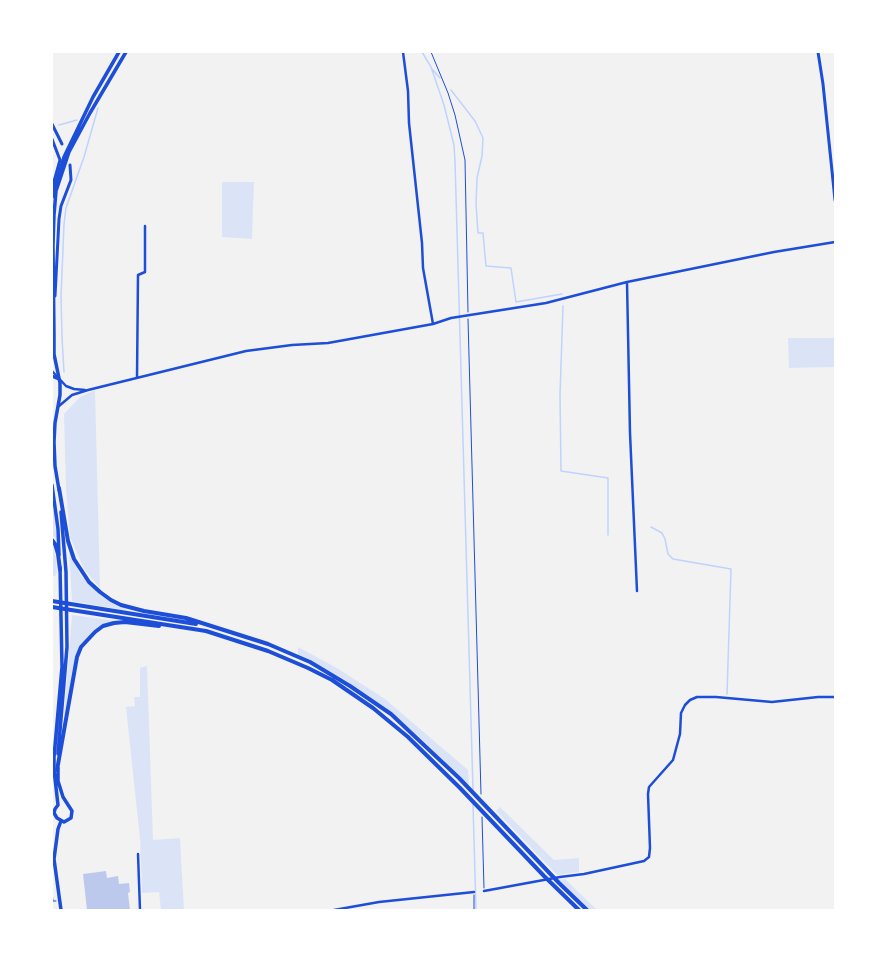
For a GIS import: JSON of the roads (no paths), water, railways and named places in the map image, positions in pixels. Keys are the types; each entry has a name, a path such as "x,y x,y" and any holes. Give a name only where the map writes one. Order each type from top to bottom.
{"highway":[{"path":"59,488 68,541 74,559 89,582 100,592 111,600 122,605 144,611 186,618 268,644 310,662 350,686 390,714 460,778 587,910"},
{"path":"52,540 58,554 60,570"},
{"path":"52,601 216,627"},
{"path":"52,607 206,631 268,651 332,680 372,708 408,737 579,910"},
{"path":"57,770 77,658 81,647 94,632 103,626 125,622 206,631"}],"main road":[{"path":"52,195 64,157 93,97 119,52"},
{"path":"52,485 58,529 62,667 54,770 58,798 58,805 55,809 55,815 56,818 61,821 66,821 72,816 72,809 68,805 58,781 57,770 67,647 67,593 65,554 59,488 55,466 54,442 55,423 60,395 59,379 54,354 53,245 55,203 60,176 69,152 126,52"},
{"path":"52,376 59,379"},
{"path":"52,408 59,406"},
{"path":"58,805 63,803 68,805"},
{"path":"61,821 58,830 54,860 61,910"}],"street":[{"path":"403,52 408,91 409,123 422,243 423,268 433,324"},
{"path":"818,52 823,84 835,200"},
{"path":"52,124 62,144"},
{"path":"52,139 60,160 53,185 52,195"},
{"path":"54,306 59,219 61,206 72,175 70,165"},
{"path":"137,378 138,275 145,272 145,226"},
{"path":"59,406 72,395 88,390 246,351 292,345 328,343 433,324 451,318 546,303 627,282 774,252 835,242"},
{"path":"627,282 630,433 637,591"},
{"path":"52,371 59,379 71,388 88,390"},
{"path":"484,891 644,862 649,857 650,848 649,787 673,760 680,734 681,713 685,705 690,700 716,697 772,702 818,697 835,697"},
{"path":"52,729 57,728"},
{"path":"138,854 140,910"},
{"path":"334,910 379,902 472,893"}],"waterway":[{"path":"422,52 431,67 444,105 454,145 473,790"},
{"path":"432,69 440,78"},
{"path":"451,90 475,121 483,138 482,156 477,178 476,204 478,233 483,233 486,266 511,268 516,302 562,294"},
{"path":"64,372 61,297 66,208 84,157 98,108"},
{"path":"59,125 77,120"},
{"path":"563,306 560,395 561,471 608,478 608,535"},
{"path":"651,527 662,533 665,539 668,554 673,559 731,569 727,694"},
{"path":"473,804 476,910"}]}
